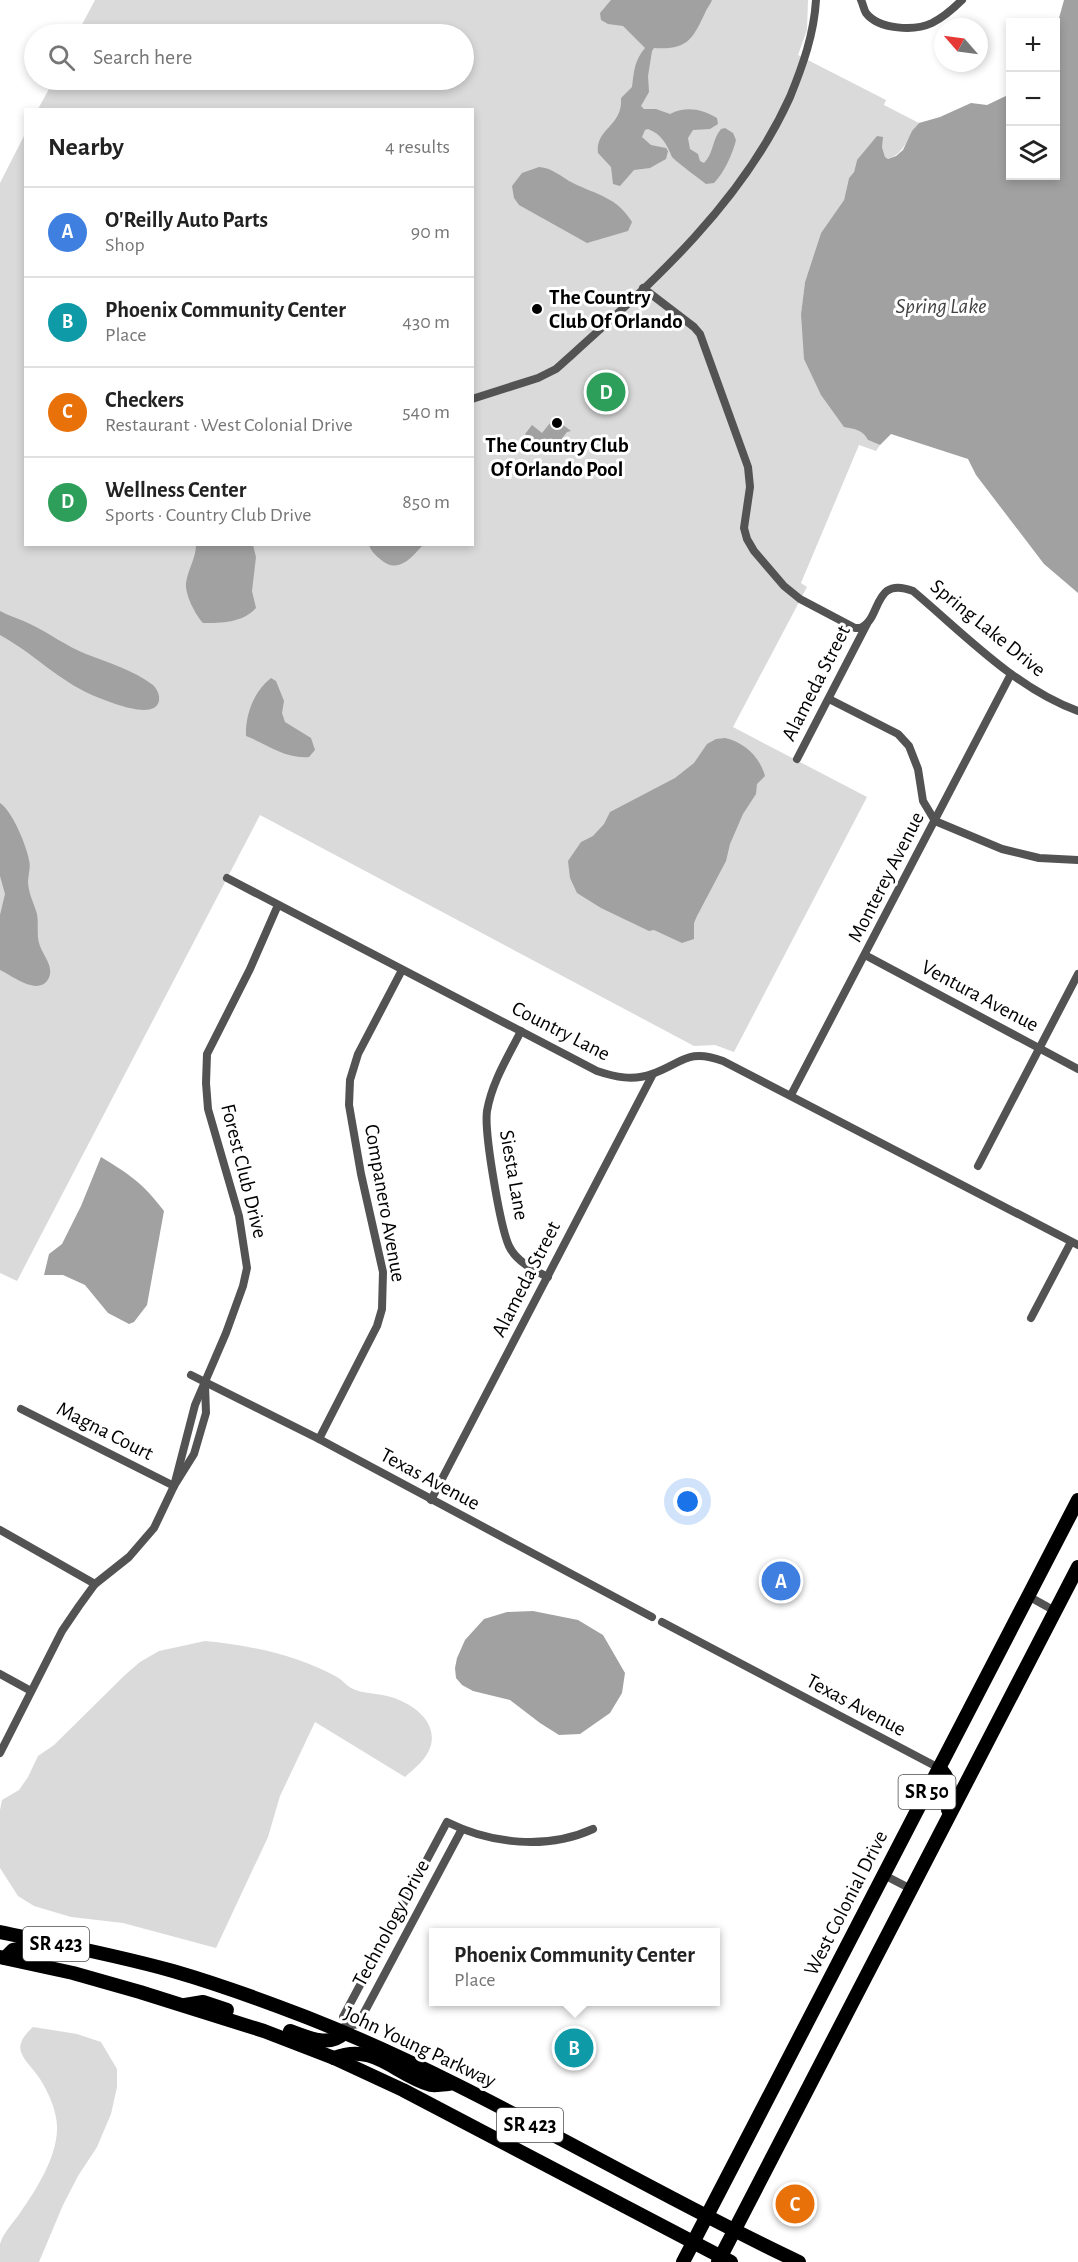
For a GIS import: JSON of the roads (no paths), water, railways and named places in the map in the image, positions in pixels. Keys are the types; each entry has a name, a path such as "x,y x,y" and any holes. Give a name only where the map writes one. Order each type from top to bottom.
{"main road":[{"name":"West Colonial Drive","path":"683,2262 1078,1500"},
{"name":"SR 50","path":"723,2260 734,2232 1078,1567"},
{"path":"939,1768 950,1780 951,1790 946,1821"},
{"name":"John Young Parkway","path":"0,1932 154,1966 236,1991 346,2029 706,2218 799,2262"},
{"path":"3,1957 13,1950 43,1945 140,1971 154,1966"},
{"name":"SR 423","path":"3,1957 84,1976 183,2005 264,2031 334,2058 403,2090 723,2260"},
{"path":"183,2005 203,2002 318,2041 338,2039 346,2029"},
{"path":"334,2058 351,2053 362,2054 375,2057 432,2085 451,2084"}],"street":[{"path":"474,398 549,373 643,288 723,206 767,142 799,76 813,28 816,0"},
{"path":"861,0 866,13 877,21 906,28 931,23 943,17 962,0"},
{"path":"643,288 700,334 748,467 750,487 744,528 754,551 784,586 800,599 855,628 863,628 867,624"},
{"name":"Spring Lake Drive","path":"867,624 878,602 891,589 904,588 913,591 1011,674 1054,702 1078,711"},
{"name":"Alameda Street","path":"797,759 867,624"},
{"name":"Monterey Avenue","path":"791,1095 1011,674"},
{"path":"828,699 898,734 909,746 918,769 923,801 934,821 1002,849 1039,858 1078,860"},
{"name":"Country Lane","path":"227,878 597,1071 615,1077 635,1078 653,1074 682,1058 696,1055 710,1056 791,1095 1075,1243"},
{"name":"Forest Club Drive","path":"174,1486 195,1405 229,1323 247,1268 239,1216 208,1109 207,1054 250,969 278,905"},
{"name":"Ventura Avenue","path":"866,955 1078,1069"},
{"name":"Companero Avenue","path":"319,1439 377,1326 382,1309 383,1272 361,1174 349,1105 350,1080 358,1054 402,970"},
{"path":"978,1166 1078,974"},
{"name":"Siesta Lane","path":"521,1032 494,1085 487,1112 487,1137 510,1247 526,1266 548,1277"},
{"name":"Alameda Street","path":"431,1500 653,1074"},
{"path":"1031,1318 1075,1243"},
{"name":"Texas Avenue","path":"191,1375 319,1439 652,1617"},
{"name":"Forest Club Drive","path":"0,1754 62,1631 96,1584 129,1557 154,1528 174,1486 194,1454 206,1413 205,1382"},
{"name":"Magna Court","path":"21,1409 174,1486"},
{"path":"0,1530 96,1584"},
{"path":"1028,1596 1055,1611"},
{"name":"Texas Avenue","path":"662,1622 939,1768"},
{"path":"0,1674 31,1691"},
{"name":"Technology Drive","path":"447,1821 462,1829 358,2024 346,2029 343,2017 447,1821"},
{"path":"462,1829 480,1836 541,1843 576,1837 593,1829"},
{"path":"884,1875 911,1889"}],"water":[{"path":"611,0 712,0 696,31 687,42 674,47 654,48 648,76 649,92 641,106 644,109 656,109 670,114 682,110 694,110 717,118 718,124 710,129 693,130 688,138 690,149 698,154 700,161 704,163 721,129 725,128 733,133 736,140 733,151 725,168 714,183 706,184 677,162 660,137 648,129 642,137 651,145 666,148 668,151 666,159 650,168 634,170 620,186 613,184 611,167 598,153 598,145 604,132 618,115 621,98 632,87 637,62 645,48 623,26 608,24 601,20 600,13"},
{"name":"Spring Lake","path":"1064,0 1078,0 1078,593 1044,564 976,475 968,459 891,434 880,445 868,440 858,430 844,427 821,395 804,359 801,314 805,282 821,233 844,200 849,178 854,172 857,160 877,136 883,137 882,147 888,159 903,150 912,131 919,123 940,117 971,103 987,105 1006,96 1006,180 1060,180 1059,18"},
{"path":"539,167 553,171 620,207 632,222 628,231 587,243 519,205 514,198 512,186 522,173"},
{"name":"The Country Club Of Orlando Pool","path":"554,418 571,431 567,432 550,454 525,434 532,425 542,433"},
{"path":"196,546 253,546 256,557 252,591 256,608 238,619 203,623 191,604 186,588"},
{"path":"370,546 422,546 404,563 398,565 387,564 372,551"},
{"path":"0,611 26,622 79,651 137,675 157,690 159,701 155,707 139,710 118,705 80,689 0,635"},
{"path":"271,678 276,681 284,701 282,713 285,722 311,738 315,750 309,757 292,756 246,736 247,720 255,697"},
{"path":"725,738 739,743 750,751 763,769 765,776 757,784 756,794 743,814 730,844 726,861 697,916 694,923 694,939 682,943 654,930 649,931 601,908 577,893 570,878 568,861 581,842 593,836 604,824 610,812 675,778 694,763 707,744 716,739"},
{"path":"0,803 18,828 29,860 28,883 37,914 39,942 50,968 49,977 42,985 30,985 0,970 0,915 5,894 0,876"},
{"path":"101,1157 136,1180 164,1211 147,1305 134,1322 129,1324 108,1313 85,1285 63,1275 44,1275 49,1254 62,1244"},
{"path":"533,1611 578,1620 603,1635 625,1673 622,1693 610,1713 580,1734 559,1735 510,1700 473,1691 462,1685 456,1678 457,1658 465,1640 484,1619 507,1612"}],"place":[{"name":"The Country Club Of Orlando","path":"537,309"},
{"name":"Wellness Center","path":"606,392"},
{"name":"The Country Club Of Orlando Pool","path":"557,423"},
{"name":"O'Reilly Auto Parts","path":"781,1581"},
{"name":"Phoenix Community Center","path":"574,2048"},
{"name":"Checkers","path":"795,2204"}]}
